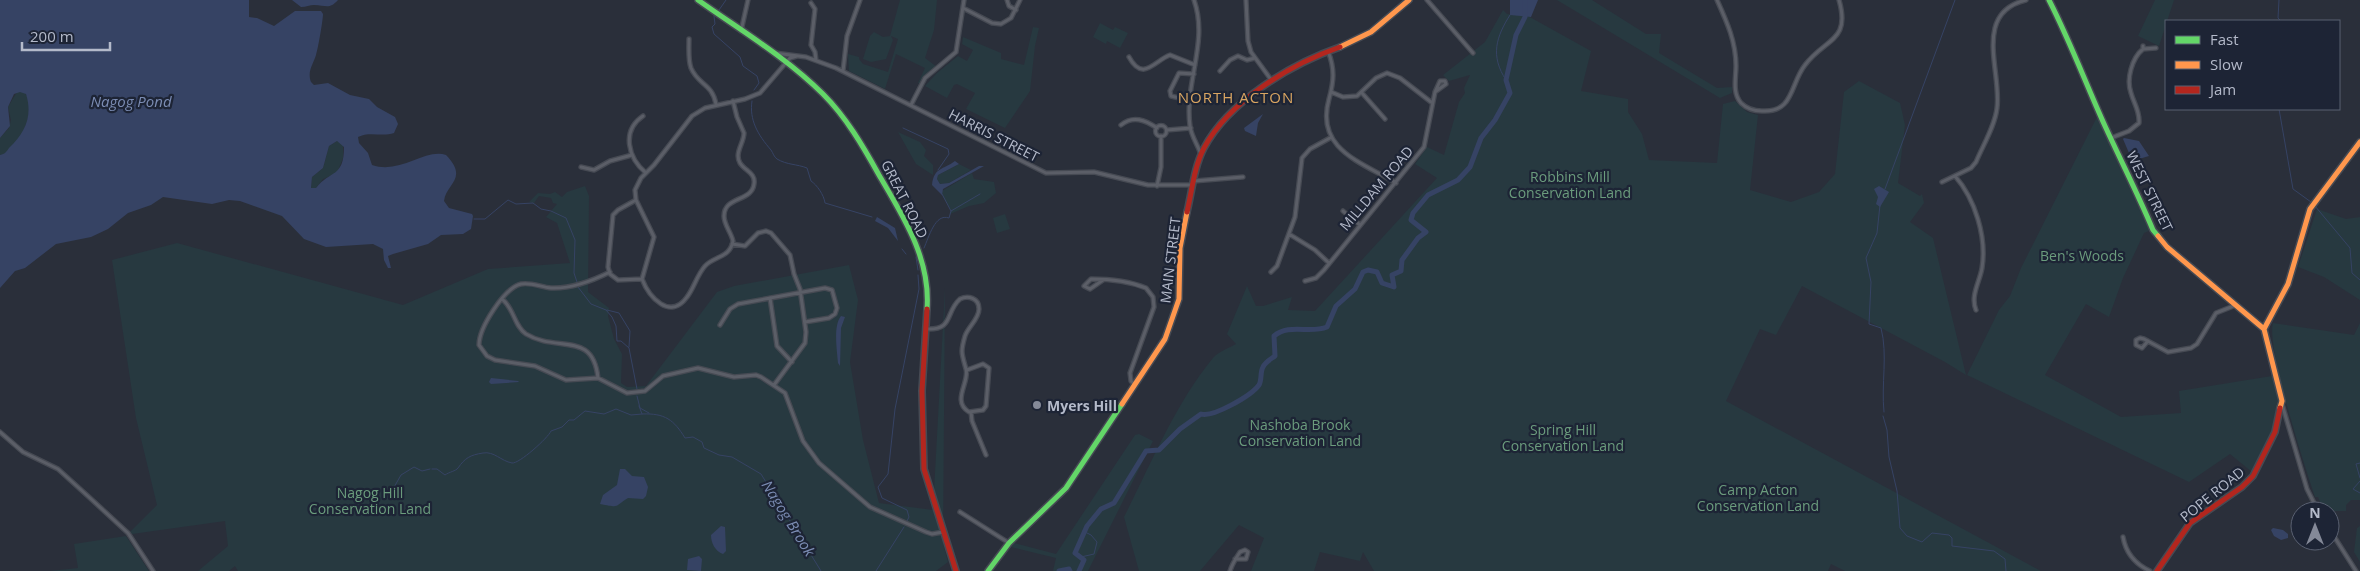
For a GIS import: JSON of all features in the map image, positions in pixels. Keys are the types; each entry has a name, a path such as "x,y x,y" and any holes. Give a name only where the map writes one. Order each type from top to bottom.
{"main road":[{"name":"GREAT ROAD","path":"698,0 775,53 817,88 847,121 868,153 911,229 921,258 926,284 927,329 922,391 924,463 956,571"},
{"name":"MAIN STREET","path":"988,571 1009,543 1066,488 1165,339 1179,299 1180,248 1200,152 1217,127 1272,82 1301,63 1366,36 1409,0"},
{"name":"WEST STREET","path":"2049,0 2157,235 2167,247 2264,329"},
{"path":"2282,401 2264,329 2288,284 2310,209 2360,142"},
{"name":"POPE ROAD","path":"2157,571 2190,523 2242,487 2253,476 2268,451 2280,417 2282,401"}],"street":[{"path":"741,30 748,0"},
{"path":"843,71 848,36 860,0"},
{"path":"910,105 925,78 956,52 964,0"},
{"path":"1007,0 1009,6 1016,10"},
{"path":"963,8 999,24 1007,22 1016,10 1020,0"},
{"path":"1194,0 1200,25 1191,102 1191,128 1200,152"},
{"path":"1246,0 1248,41 1254,58 1272,82"},
{"path":"1426,0 1473,53"},
{"path":"1717,0 1729,25 1734,42 1735,88 1738,98 1748,108 1766,111 1775,110 1785,104 1805,65 1838,34 1842,18 1839,0"},
{"path":"1942,182 1970,168 1976,162 1997,110 1998,88 1992,51 1997,24 2006,8 2026,0"},
{"path":"811,3 815,9 811,45 816,60"},
{"path":"690,39 691,68 697,78 713,92 716,104"},
{"path":"2111,138 2140,123 2140,115 2130,91 2132,68 2137,55 2143,47 2156,48"},
{"path":"1328,51 1334,77 1325,121 1330,138 1342,151 1396,183"},
{"name":"HARRIS STREET","path":"775,53 816,60 843,71 1046,173 1094,172 1157,186 1243,177"},
{"path":"1129,57 1135,65 1144,69 1156,66 1170,55 1195,65"},
{"path":"733,101 736,117 744,133 738,154 739,160 752,175 754,183 750,193 732,202 725,210 724,218 732,236 732,244 726,253 706,265 687,298 674,306 665,307 657,303 642,279 654,237 636,200 637,184 654,165 689,118 699,110 760,93 791,57 798,56"},
{"path":"1220,71 1238,56 1247,60 1254,58"},
{"path":"1191,102 1174,99 1170,91 1179,73 1194,74"},
{"path":"1331,92 1350,97 1362,93 1376,78 1387,73 1400,78 1432,102"},
{"name":"MILLDAM ROAD","path":"1305,281 1316,278 1329,264 1424,148 1435,92"},
{"path":"1362,93 1385,119"},
{"path":"642,116 630,131 632,155 635,164 646,173"},
{"path":"1121,125 1128,120 1138,119 1157,128"},
{"path":"1157,128 1163,125 1167,130"},
{"path":"1157,128 1156,134 1161,136"},
{"path":"1167,130 1191,128"},
{"path":"1161,136 1165,135 1167,130"},
{"path":"1157,186 1161,167 1161,136"},
{"path":"1271,272 1277,266 1295,217 1302,158 1310,149 1330,138"},
{"path":"581,167 594,170 610,161 632,155"},
{"path":"1955,176 1973,203 1982,247 1982,269 1974,299 1976,310"},
{"path":"636,200 618,210 612,217 608,264 610,272 620,280 642,279"},
{"path":"1343,211 1360,225"},
{"path":"732,244 745,246 758,233 768,232 788,252 801,292 805,322 805,343 774,385"},
{"path":"1289,234 1315,250 1329,264"},
{"path":"610,272 567,288 519,284 511,289 502,300 480,332 479,345 489,358 500,362 535,366 566,380 598,378 608,381 623,392 642,392 666,375 701,368 737,377 758,376 785,393 801,437 810,452 862,501 883,515 926,532 932,534 943,532"},
{"path":"1103,280 1090,289 1084,286 1086,282 1092,279 1103,280 1129,283 1146,288 1154,302 1153,314 1130,373 1131,381 1135,385"},
{"path":"720,325 733,306 830,288 834,292 835,314 831,317 805,322"},
{"path":"927,329 938,329 943,326 960,299 968,296 975,300 979,307 978,313 967,330 962,352 962,360 967,370 962,401 964,408 971,412 982,411 985,408 990,369 987,365 983,364 967,370"},
{"path":"770,298 777,346 792,362"},
{"path":"502,300 510,306 519,327 526,334 554,344 578,347 590,352 596,362 598,378"},
{"path":"2148,341 2168,352 2191,348 2197,344 2216,314 2236,305"},
{"path":"2282,401 2313,501"},
{"path":"971,412 972,421 986,455"},
{"path":"2280,417 2286,418"},
{"path":"0,432 22,451 58,469 90,498 128,533 153,571"},
{"path":"960,512 1009,543"},
{"path":"2123,537 2128,555 2140,567 2150,571"},
{"path":"2340,546 2356,571"},
{"path":"1230,571 1235,559"}],"green space":[{"path":"900,0 937,0 934,30 925,58 937,67 920,84 918,83 925,68 896,54 885,89 849,71 848,54 859,57 863,64 888,72 898,39 891,36 893,40 886,59 871,62 863,59 870,36 874,32 883,37 890,36"},
{"path":"1557,0 1592,0 1646,34 1661,34 1659,53 1717,88 1732,87 1732,93 1720,98"},
{"path":"2155,0 2174,0 2167,20 2165,20 2165,28 2159,46 2138,36"},
{"path":"1503,10 1507,14 1528,16 1591,51 1581,91 1628,99 1628,112 1642,134 1649,160 1717,163 1723,104 1735,101 1747,112 1758,115 1750,190 1791,202 1819,192 1835,174 1844,92 1859,81 1900,103 1905,125 1898,183 1920,196 1922,194 1924,203 1910,222 1933,238 1966,375 1802,286 1776,335 1760,329 1726,401 2041,571 1845,571 1831,564 1828,571 1374,571 1363,552 1360,561 1320,552 1314,571 1251,571 1264,538 1239,525 1200,571 1139,571 1124,517 1164,435 1199,376 1213,358 1236,344 1227,334 1247,286 1256,306 1263,306 1292,297 1288,310 1315,311 1437,178 1415,164 1427,147 1444,155 1459,102 1465,93 1464,88 1470,75 1449,81 1443,75 1485,42"},
{"path":"1100,23 1113,30 1115,27 1128,33 1120,48 1107,41 1106,44 1093,37"},
{"path":"1033,27 1039,28 1030,91 1005,128 966,109 975,93 957,84 954,85 947,98 925,86 937,73 958,56 967,61 973,50 962,44 963,37 1001,53 1001,59 1024,65"},
{"path":"17,92 24,92 28,99 28,118 20,138 14,146 0,155 0,138 9,128 11,120 8,107"},
{"name":"Ben's Woods","path":"2098,115 2121,166 2133,186 2151,230 2144,233 2123,278 2109,317 2086,304 2045,375 2121,417 2181,413 2179,391 2272,376 2277,393 2278,412 2266,448 2252,472 2230,454 2189,482 1967,375 1999,310 2010,296 2021,268"},
{"path":"898,132 920,142 926,150 924,156 933,165 933,175 916,164"},
{"path":"337,141 343,144 343,158 337,173 323,179 316,188 311,188 312,177 323,168 329,146"},
{"path":"959,164 971,170 949,183 940,184 937,179 938,175"},
{"path":"972,173 974,179 994,182 996,193 984,203 969,206 950,214 951,210 942,195 942,191"},
{"name":"Nagog Hill Conservation Land","path":"585,186 589,196 588,292 609,308 608,316 614,339 622,354 621,383 627,387 646,386 717,292 734,286 849,265 858,300 850,362 863,440 879,503 933,510 945,288 943,543 948,562 936,571 238,571 235,566 229,571 198,571 228,546 225,521 132,534 130,532 157,505 136,418 112,260 177,243 403,305 488,269 570,263 557,223 546,217 557,204 553,203 551,198 539,196 534,203 529,202 538,193 550,194 555,192 562,197 567,192"},
{"path":"2317,209 2346,219 2360,217 2360,300 2324,277 2298,267"},
{"path":"1005,214 1010,229 997,233 993,218"},
{"path":"2273,323 2354,335 2360,323 2360,500 2351,500 2346,505 2346,511 2340,511 2340,501 2320,501 2318,497 2315,497 2295,435 2275,356 2272,336"},
{"path":"1139,434 1153,441 1088,571 1053,571 1056,558 1011,547 1014,543 1056,554 1135,435"},
{"path":"2360,526 2360,562 2354,552 2357,528"},
{"path":"126,536 149,571 50,571 78,568 74,544"}],"water":[{"name":"Nagog Pond","path":"0,0 249,0 249,17 257,18 274,26 295,11 321,11 323,14 317,52 310,71 311,82 314,85 328,83 350,95 369,99 377,107 395,117 398,124 394,133 367,134 358,137 359,143 368,153 372,165 392,167 430,155 446,155 453,163 456,175 444,201 449,208 472,214 471,229 463,234 441,235 428,244 388,256 391,268 388,268 384,260 383,249 373,244 326,247 304,239 282,216 240,201 229,200 212,204 163,197 151,205 128,213 108,229 91,237 56,244 25,268 15,271 0,288 0,155 5,153 15,142 26,124 29,110 26,94 20,92 14,94 8,107 10,126 0,138","holes":["337,141 344,147 342,164 339,169 316,188 311,188 312,177 323,168 329,146"]},
{"path":"292,0 338,0 330,6 314,5 301,7"},
{"path":"1510,0 1538,0 1531,17 1510,15"},
{"path":"1263,114 1258,123 1256,136 1245,131 1244,128"},
{"path":"2124,138 2139,141 2149,156 2139,159 2129,153"},
{"path":"955,161 959,164 938,175 937,179 940,184 949,183 979,166 984,166 943,189 942,195 932,185 933,179 937,172"},
{"path":"1879,186 1889,192 1880,207 1876,204 1878,197 1874,189"},
{"path":"877,217 895,228 898,241 888,228 875,221"},
{"path":"841,316 845,317 841,328 840,366 838,363 836,338 837,326"},
{"path":"491,378 519,382 491,384 489,382"},
{"path":"620,469 625,469 632,476 644,477 648,487 646,496 643,499 628,498 616,506 600,504 603,495 617,485"},
{"path":"721,526 725,527 726,551 723,554 716,549 711,538 711,535"},
{"path":"2273,528 2283,530 2288,534 2288,538 2281,540 2274,536 2271,530"},
{"path":"699,556 702,559 701,571 687,570 688,559"}],"waterway":[{"path":"719,10 726,0"},
{"path":"1079,571 1084,560 1075,553 1087,526 1101,509 1114,503 1146,451 1159,450 1180,429 1201,414 1214,413 1255,390 1260,383 1264,365 1275,356 1274,336 1286,330 1314,330 1327,327 1336,306 1355,289 1363,272 1368,270 1377,272 1382,283 1394,287 1392,275 1401,271 1402,260 1418,238 1426,232 1411,220 1413,213 1428,195 1458,180 1470,167 1481,138 1495,120 1510,93 1506,80 1516,35 1525,17 1525,0"},
{"path":"1885,189 1955,0"},
{"path":"2279,0 2278,18 2280,20"},
{"path":"1506,80 1498,63 1497,47 1501,31 1510,15"},
{"path":"714,16 715,24 712,27 714,34 740,57 743,66 757,76 759,83 754,90"},
{"path":"752,101 753,121 762,139 776,158 807,168 811,181 820,190 825,203 872,217"},
{"path":"2279,110 2293,189 2311,202"},
{"path":"903,128 948,149 949,154 938,170"},
{"path":"942,194 951,211"},
{"path":"924,248 936,222 944,217 949,218 951,211 980,194"},
{"name":"Nagog Brook","path":"474,219 485,219 508,200 516,204 533,203 541,209 551,211 566,218 575,240 574,273 577,282"},
{"path":"1880,205 1877,233 1866,258 1871,282 1869,324 1881,328 1883,338 1884,412"},
{"path":"2315,206 2350,248 2352,273 2360,280"},
{"path":"902,249 906,254"},
{"path":"916,257 918,270"},
{"path":"907,521 909,517 907,510 882,498 878,487 888,474 895,409 919,289 918,275"},
{"name":"Nagog Brook","path":"578,287 591,304 606,310 612,317 616,326 617,341 621,341 629,348 637,389"},
{"name":"Nagog Brook","path":"607,310 619,313 630,331 629,347"},
{"name":"Nagog Brook","path":"637,396 640,408 649,413"},
{"name":"Nagog Brook","path":"639,406 642,414 663,416 673,422 685,438 693,437 702,442 704,448 719,455 732,457 761,474 821,571"},
{"path":"432,469 437,469 445,475 457,469 468,458 483,453 491,453 508,462 516,462 533,450 551,431 562,427 569,420 574,420 585,411 604,414 616,409 631,415 642,414"},
{"path":"1883,416 1887,430 1889,457 1897,491 1900,528 1907,536 1922,542 1932,533 1949,535 1952,538 1952,546 1994,551 2005,559 2006,571"},
{"path":"2360,463 2356,464 2360,478"},
{"path":"393,489 401,475 414,467 422,471 430,469"},
{"path":"2360,481 2353,489 2360,493"},
{"path":"386,496 391,491"},
{"path":"876,571 904,527"},
{"path":"1081,557 1094,554 1097,542 1091,535 1083,531"},
{"path":"1059,571 1069,569 1070,571"}],"traffic: fast":[{"path":"698,0 794,68 823,94 847,122 867,153 914,239 925,273 927,309"},
{"path":"2049,0 2153,230 2158,236"},
{"path":"988,571 1009,543 1066,488 1122,404"}],"traffic: slow":[{"path":"1340,47 1371,32 1409,0"},
{"path":"2264,329 2288,284 2310,209 2360,142"},
{"path":"1122,404 1165,339 1179,299 1180,248 1187,212"},
{"path":"2158,236 2167,247 2264,329 2282,401 2280,408"}],"traffic: jam":[{"path":"1187,212 1196,171 1204,148 1229,115 1263,86 1282,74 1321,54 1340,47"},
{"path":"927,309 922,391 924,469 956,571"},
{"path":"2157,571 2190,523 2242,487 2253,476 2275,432 2280,408"}],"place":[{"name":"Myers Hill","path":"1037,405"}],"district":[{"name":"NORTH ACTON","path":"1236,97"}],"park label":[{"name":"Robbins Mill Conservation Land","path":"1570,184"},
{"name":"Nashoba Brook Conservation Land","path":"1300,432"},
{"name":"Spring Hill Conservation Land","path":"1563,438"},
{"name":"Camp Acton Conservation Land","path":"1758,498"}]}
